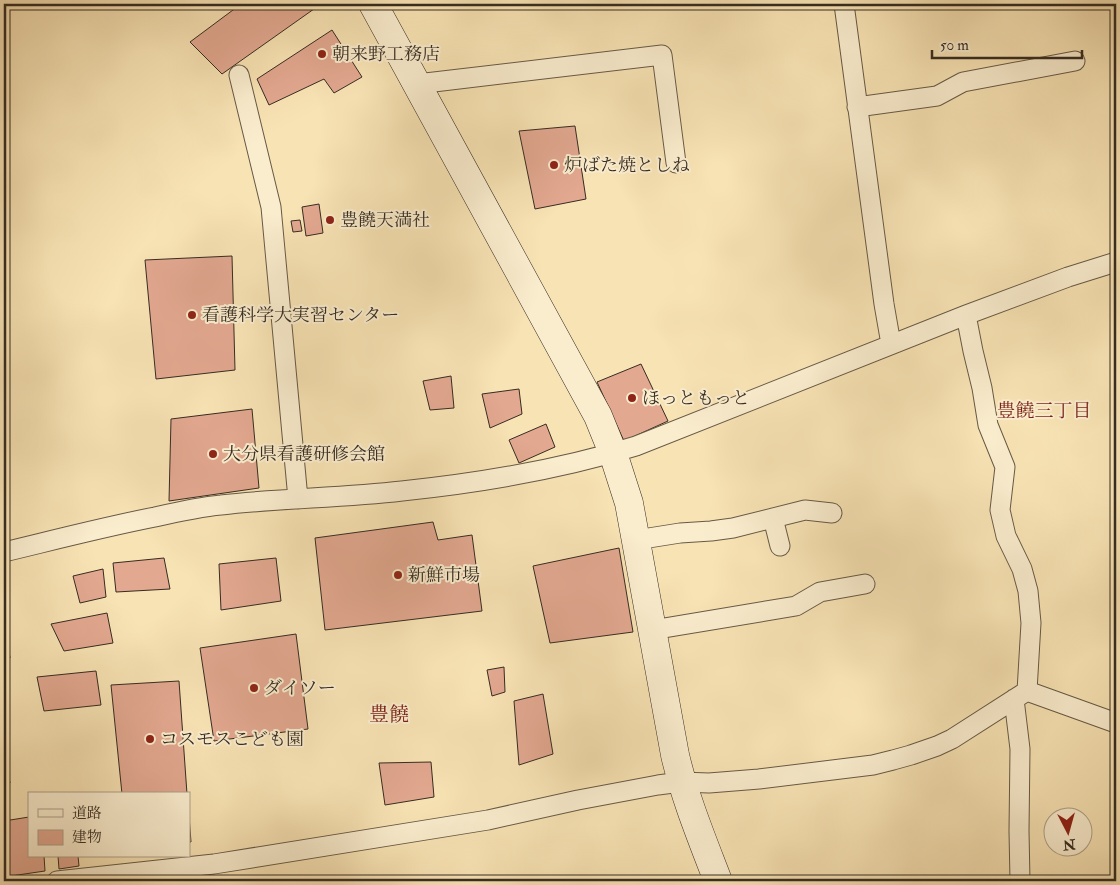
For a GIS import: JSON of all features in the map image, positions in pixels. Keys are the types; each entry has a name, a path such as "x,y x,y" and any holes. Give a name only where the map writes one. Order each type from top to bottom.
{"street":[{"path":"373,4 598,416 614,453 629,503 674,754 691,813 718,881"},
{"path":"844,4 884,304 892,344"},
{"path":"416,84 662,55 676,162"},
{"path":"858,107 937,96 963,82 1075,62"},
{"path":"239,75 271,207 298,499"},
{"path":"4,552 100,528 221,505 403,491 533,472 614,453 636,446 966,315 1068,277 1116,262"},
{"path":"966,315 988,425 1005,466 1000,510 1006,536 1022,569 1028,592 1031,623 1021,695 1020,881"},
{"path":"636,540 680,533 733,528 805,510 832,513"},
{"path":"773,518 780,546"},
{"path":"652,630 796,606 820,592 865,584"},
{"path":"57,881 214,864 488,820 658,784 759,779 873,765 937,746 952,739 1021,695 1116,723"}],"building":[{"path":"241,4 321,4 222,74 190,42"},
{"name":"朝来野工務店","path":"332,30 362,77 334,93 324,79 269,105 257,79"},
{"name":"炉ばた焼としね","path":"575,126 586,199 535,209 519,131"},
{"path":"319,204 323,233 306,236 302,207"},
{"path":"300,220 302,231 293,232 291,221"},
{"name":"看護科学大実習センター","path":"232,256 235,370 156,379 145,260"},
{"path":"641,364 668,421 624,441 597,382"},
{"path":"451,376 454,408 430,410 423,381"},
{"path":"519,389 522,414 490,428 482,394"},
{"name":"大分県看護研修会館","path":"252,409 259,488 169,501 171,419"},
{"path":"546,424 555,447 519,463 509,440"},
{"name":"新鮮市場","path":"433,522 438,540 472,535 482,611 325,630 315,538"},
{"path":"619,548 633,632 550,643 533,566"},
{"path":"164,558 170,589 116,592 113,563"},
{"path":"276,558 281,601 221,610 219,564"},
{"path":"103,569 106,597 80,603 73,576"},
{"path":"107,613 113,643 64,651 51,624"},
{"path":"4,620 10,658 4,660"},
{"name":"ダイソー","path":"296,634 308,729 214,741 200,648"},
{"path":"504,667 505,692 492,696 487,670"},
{"path":"96,671 101,705 44,711 37,677"},
{"name":"コスモスこども園","path":"179,681 187,792 122,792 111,685"},
{"path":"543,694 553,754 519,765 514,701"},
{"path":"4,753 10,783 4,785"},
{"path":"431,762 434,797 385,805 379,763"},
{"path":"28,817 28,858 44,858 45,871 4,877 4,821"},
{"path":"58,858 78,858 79,866 59,869"}],"place":[{"name":"朝来野工務店","path":"322,54"},
{"name":"炉ばた焼としね","path":"554,165"},
{"name":"豊饒天満社","path":"330,220"},
{"name":"看護科学大実習センター","path":"192,315"},
{"name":"ほっともっと","path":"632,398"},
{"name":"大分県看護研修会館","path":"213,454"},
{"name":"新鮮市場","path":"398,575"},
{"name":"ダイソー","path":"254,688"},
{"name":"コスモスこども園","path":"150,739"}],"district":[{"name":"豊饒三丁目","path":"1044,410"},
{"name":"豊饒","path":"389,714"}]}
